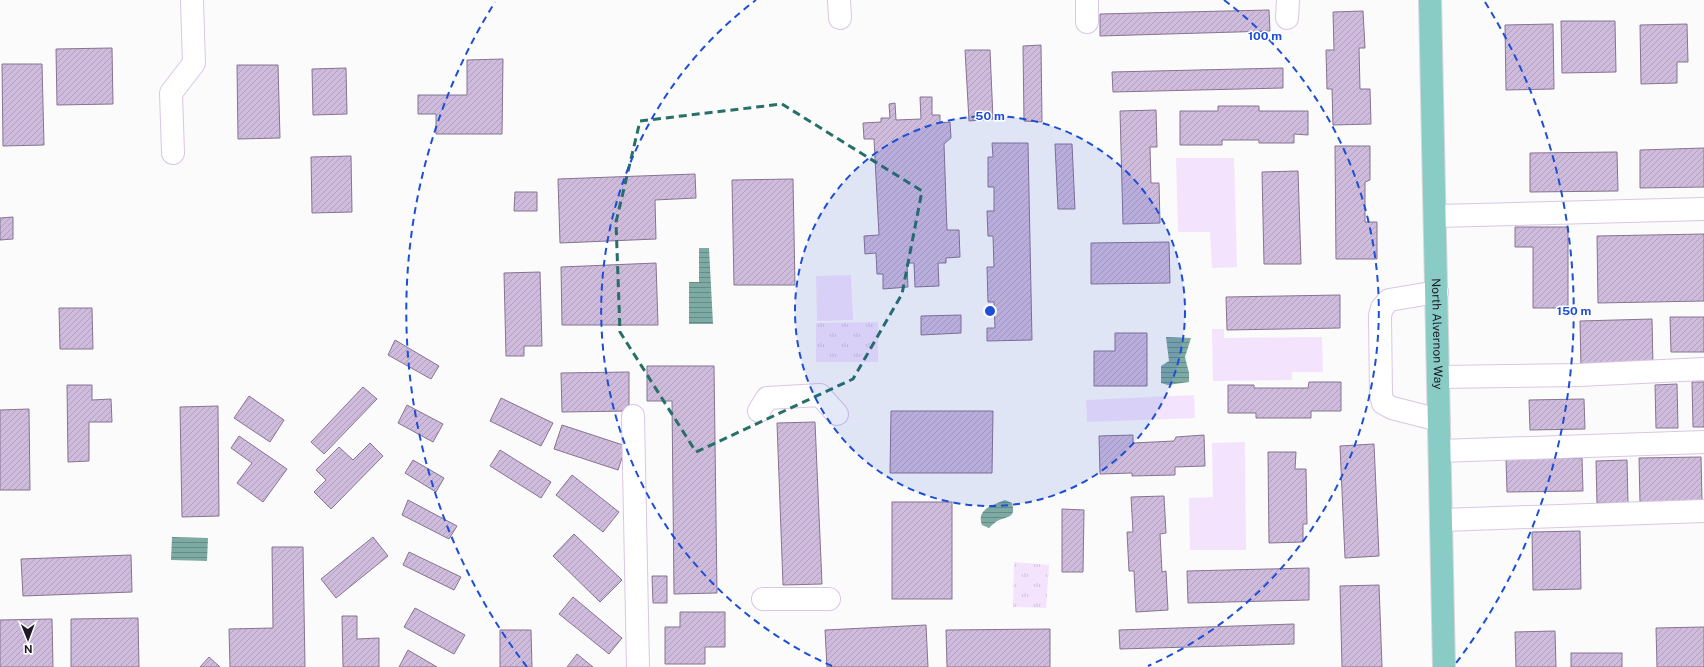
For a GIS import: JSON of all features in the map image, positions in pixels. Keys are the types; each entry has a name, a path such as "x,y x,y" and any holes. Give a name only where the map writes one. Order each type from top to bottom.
{"main road":[{"name":"North Alvernon Way","path":"1430,0 1436,216 1444,667"}],"lane":[{"path":"173,153 171,93 194,63 192,0"},
{"path":"1087,0 1087,22"},
{"path":"1436,216 1704,209"},
{"path":"1437,292 1389,300 1382,308 1380,316 1381,395 1383,403 1392,408 1439,420"},
{"path":"1439,377 1579,374 1704,369"},
{"path":"759,411 767,398 820,395 837,414"},
{"path":"633,416 638,667"},
{"path":"1440,451 1704,442"},
{"path":"1442,520 1704,511"},
{"path":"763,599 829,599"}],"highlighted area":[{"path":"782,104 922,191 902,294 853,379 696,452 620,332 616,222 640,121"}],"green space":[{"path":"1176,158 1234,158 1237,267 1212,268 1210,232 1178,232"},
{"path":"851,275 853,320 817,321 816,276"},
{"path":"878,322 878,362 816,362 816,323"},
{"path":"1212,329 1224,329 1224,338 1322,337 1323,372 1292,372 1292,380 1213,381"},
{"path":"1194,395 1195,418 1087,422 1086,400"},
{"path":"1245,442 1246,550 1190,550 1189,498 1213,497 1212,443"},
{"path":"1014,562 1049,565 1046,608 1013,607"}],"shaded area":[{"path":"699,248 709,248 713,324 689,324 689,282 699,282"},
{"path":"1166,337 1191,338 1185,357 1189,373 1189,382 1168,385 1161,383 1161,366 1169,361"},
{"path":"1005,500 1012,503 1013,511 1011,515 998,521 989,528 982,525 981,515 983,511"},
{"path":"172,537 208,538 207,561 171,560"}],"building":[{"path":"1269,10 1270,31 1100,36 1100,14"},
{"path":"1363,11 1365,48 1359,48 1360,89 1370,89 1371,124 1333,125 1332,89 1327,89 1326,50 1334,50 1333,12"},
{"path":"1561,21 1615,21 1616,72 1562,73"},
{"path":"1553,24 1554,89 1506,90 1505,25"},
{"path":"1687,24 1688,62 1677,62 1677,83 1641,84 1640,25"},
{"path":"1041,45 1042,122 1024,121 1023,46"},
{"path":"112,48 113,104 57,105 56,49"},
{"path":"965,50 990,50 993,119 969,121"},
{"path":"503,59 502,134 436,134 436,114 418,114 418,95 467,95 467,60"},
{"path":"2,64 42,64 44,145 3,146"},
{"path":"237,65 278,65 280,138 238,139"},
{"path":"346,68 347,114 313,115 312,69"},
{"path":"1283,68 1283,88 1113,92 1112,72"},
{"path":"920,97 932,97 932,115 940,115 940,123 950,122 951,138 944,144 947,230 959,230 960,257 946,258 946,263 938,263 939,286 915,287 914,263 907,263 908,287 883,289 883,274 877,274 876,253 865,254 864,236 879,235 874,139 864,139 863,123 881,122 881,118 890,118 889,104 895,103 896,120 921,119"},
{"path":"1218,106 1259,106 1259,111 1308,111 1308,135 1294,134 1294,143 1259,143 1259,140 1222,140 1222,145 1180,145 1180,111 1218,111"},
{"path":"1156,110 1157,147 1150,147 1151,183 1159,183 1160,223 1123,224 1120,111"},
{"path":"992,143 1028,143 1032,340 987,341 987,328 995,328 994,302 988,302 987,267 994,267 993,236 988,236 987,211 994,211 994,187 988,187 988,157 993,157"},
{"path":"1055,144 1072,144 1075,209 1058,209"},
{"path":"1335,146 1370,146 1370,180 1365,182 1365,222 1377,222 1377,259 1336,259"},
{"path":"1704,148 1704,187 1640,188 1640,150"},
{"path":"1617,152 1618,191 1530,192 1530,153"},
{"path":"351,156 352,212 312,213 311,157"},
{"path":"1298,171 1301,264 1264,264 1262,172"},
{"path":"695,174 696,198 655,200 656,239 560,243 558,179"},
{"path":"793,179 795,285 734,285 732,180"},
{"path":"515,192 537,192 537,211 514,211"},
{"path":"13,217 13,239 0,240 0,218"},
{"path":"1515,227 1568,227 1568,308 1533,308 1533,247 1515,247"},
{"path":"1704,234 1704,301 1598,303 1597,236"},
{"path":"1169,242 1170,283 1091,284 1091,243"},
{"path":"656,263 658,325 562,325 561,267"},
{"path":"540,272 542,346 524,346 524,356 506,356 504,273"},
{"path":"1340,295 1340,328 1227,330 1226,297"},
{"path":"59,308 92,308 93,349 60,349"},
{"path":"961,315 961,333 921,335 921,316"},
{"path":"1670,317 1704,317 1704,352 1671,352"},
{"path":"1652,319 1653,367 1581,368 1580,321"},
{"path":"1115,333 1147,333 1147,386 1094,386 1094,351 1115,351"},
{"path":"395,340 439,366 431,379 388,355"},
{"path":"647,366 714,366 717,593 674,594 672,401 647,401"},
{"path":"629,372 629,411 562,412 561,373"},
{"path":"1309,382 1341,382 1341,411 1311,411 1311,418 1256,418 1256,413 1228,413 1228,385 1254,385 1254,388 1308,388"},
{"path":"1692,382 1704,382 1704,427 1693,427"},
{"path":"1677,384 1678,428 1656,428 1655,385"},
{"path":"67,385 92,385 92,400 111,399 112,422 89,422 89,461 68,462"},
{"path":"363,387 377,399 324,454 311,442"},
{"path":"249,396 284,420 270,442 234,418"},
{"path":"501,398 553,423 541,446 490,421"},
{"path":"1584,399 1585,429 1530,430 1529,400"},
{"path":"407,405 443,424 433,442 398,423"},
{"path":"218,406 219,516 182,517 180,407"},
{"path":"29,409 30,490 0,490 0,410"},
{"path":"891,411 993,411 992,473 890,473"},
{"path":"815,422 822,584 783,585 777,423"},
{"path":"562,425 626,446 618,470 554,449"},
{"path":"1133,435 1133,443 1174,441 1176,437 1204,435 1205,466 1175,467 1175,475 1132,476 1132,473 1100,474 1099,436"},
{"path":"239,436 287,469 263,502 237,483 252,463 231,448"},
{"path":"370,443 383,456 331,509 314,492 326,480 316,470 339,447 353,460"},
{"path":"1374,444 1379,556 1345,558 1340,446"},
{"path":"500,450 551,482 541,498 490,466"},
{"path":"1268,452 1296,452 1295,469 1306,469 1307,524 1303,524 1303,542 1269,543"},
{"path":"1701,457 1702,501 1640,502 1639,458"},
{"path":"1582,458 1583,491 1507,492 1506,459"},
{"path":"413,460 444,478 436,492 405,473"},
{"path":"1627,460 1628,503 1597,503 1596,461"},
{"path":"572,475 619,512 603,532 556,495"},
{"path":"1164,496 1166,533 1160,534 1162,572 1166,571 1168,610 1136,612 1134,571 1129,571 1127,532 1133,532 1131,497"},
{"path":"408,500 457,526 449,539 402,515"},
{"path":"892,502 952,502 952,599 892,599"},
{"path":"1062,509 1084,510 1083,572 1062,572"},
{"path":"1580,531 1581,589 1533,590 1532,532"},
{"path":"574,534 622,580 600,602 553,556"},
{"path":"373,537 388,556 336,598 321,579"},
{"path":"272,547 303,547 305,667 230,667 229,629 273,628"},
{"path":"409,552 461,577 454,590 403,565"},
{"path":"131,555 132,592 23,596 21,559"},
{"path":"1309,568 1309,600 1188,603 1187,571"},
{"path":"652,576 667,576 667,603 653,603"},
{"path":"1379,585 1382,667 1342,667 1340,586"},
{"path":"573,597 622,638 609,654 559,614"},
{"path":"415,608 465,635 454,654 404,627"},
{"path":"680,612 725,612 725,647 705,647 705,664 665,664 665,627 680,627"},
{"path":"342,616 357,616 357,639 379,638 379,667 343,667"},
{"path":"138,618 139,667 71,667 71,619"},
{"path":"52,619 53,667 0,667 0,620"},
{"path":"1294,624 1294,644 1120,649 1119,630"},
{"path":"926,625 928,667 827,667 825,630"},
{"path":"1704,627 1704,667 1657,667 1656,628"},
{"path":"1050,629 1050,667 947,667 946,630"},
{"path":"500,630 531,630 532,667 500,667"},
{"path":"1555,631 1556,667 1516,667 1515,632"},
{"path":"408,650 437,667 399,667"},
{"path":"1571,653 1622,653 1622,667 1571,667"},
{"path":"577,654 593,667 567,667"},
{"path":"209,657 220,667 200,667"}]}
